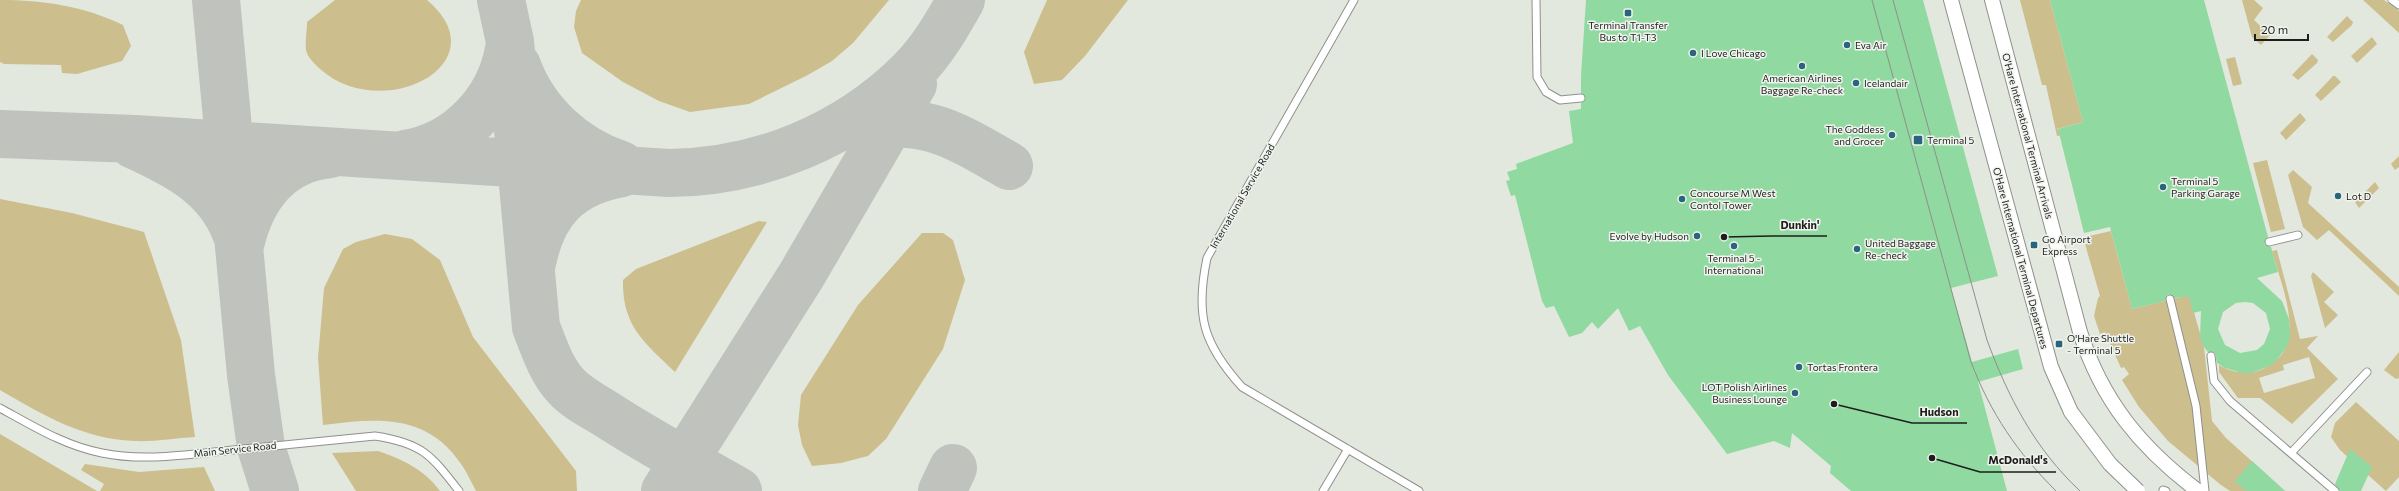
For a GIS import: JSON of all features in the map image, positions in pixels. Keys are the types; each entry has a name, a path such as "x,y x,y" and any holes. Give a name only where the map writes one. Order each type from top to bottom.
{"street":[{"name":"O'Hare International Terminal Departures","path":"1951,0 2051,367 2071,412 2092,442 2110,464 2138,491"},
{"name":"O'Hare International Terminal Arrivals","path":"1992,0 2080,332 2094,370 2108,398 2129,428 2156,457 2198,491"}],"lane":[{"name":"International Service Road","path":"1354,0 1217,237 1207,258 1200,295 1201,314 1209,338 1227,371 1242,387 1419,491"},
{"path":"1536,0 1537,77 1546,92 1560,100 1581,98"},
{"path":"2392,0 2399,5"},
{"path":"2269,242 2298,235"},
{"path":"2170,299 2196,406 2205,491"},
{"path":"2211,356 2214,381 2230,401 2335,491"},
{"path":"2291,453 2367,372"},
{"name":"Main Service Road","path":"0,408 43,433 73,445 102,453 132,456 176,455 375,436 402,440 425,452 434,460 458,491"},
{"path":"1323,491 1348,449"}],"shaded area":[{"path":"0,0 2399,0 2399,491 0,491"},
{"path":"0,0 32,1 63,5 108,18 123,25 131,46 122,61 77,74 62,73 61,65 4,64 0,62"},
{"path":"335,0 427,0 447,23 451,45 443,64 425,79 401,88 374,91 346,85 320,69 310,58 306,50 307,22"},
{"path":"581,0 889,0 853,43 832,61 806,76 749,104 690,112 659,101 623,82 582,53 574,27 576,11"},
{"path":"1047,0 1128,0 1085,56 1062,80 1034,84 1024,52"},
{"path":"2020,0 2050,0 2083,122 2057,129 2064,135 2057,136 2046,85 2042,85"},
{"path":"2242,0 2254,0 2263,8 2254,20 2270,35 2261,45 2252,37"},
{"path":"2363,0 2384,0 2399,11 2399,33"},
{"path":"2347,16 2353,22 2352,25 2333,42 2327,37"},
{"path":"2372,37 2377,44 2357,63 2351,56"},
{"path":"2312,54 2318,60 2317,63 2298,80 2292,75"},
{"path":"2235,57 2242,84 2233,86 2226,59"},
{"path":"2333,76 2341,82 2321,101 2315,95"},
{"path":"2300,113 2306,120 2286,140 2280,133"},
{"path":"2399,156 2399,167 2395,170 2391,164"},
{"path":"2267,160 2285,229 2271,232 2253,163"},
{"path":"2293,170 2312,187 2308,203 2399,287 2399,296 2329,230 2317,240 2303,227 2288,175"},
{"path":"2375,182 2379,188 2359,208 2355,202"},
{"path":"0,199 72,213 144,232 181,340 195,437 134,441 98,436 81,431 48,417 0,390"},
{"path":"759,221 767,222 675,372 637,332 626,310 623,280 636,269"},
{"path":"2111,231 2132,309 2189,295 2204,347 2212,421 2226,438 2285,491 2230,491 2168,441 2139,407 2122,380 2129,374 2124,367 2121,368 2105,332 2100,334 2094,316 2098,298 2100,296 2085,244 2087,244 2085,237"},
{"path":"922,233 943,233 953,240 965,280 943,349 886,439 868,456 841,463 812,466 802,445 798,425 801,395 858,305"},
{"path":"385,234 412,239 440,260 473,337 576,471 577,491 476,491 463,467 448,447 433,435 417,427 381,421 363,421 323,425 318,358 324,288 343,249 356,242"},
{"path":"2277,250 2300,339 2318,336 2307,348 2338,379 2292,424 2260,398 2238,398 2219,372 2219,365 2229,370 2241,372 2258,371 2277,359 2286,347 2289,332 2289,316 2286,299 2272,251","holes":["2309,357 2315,378 2264,393 2259,378 2284,370 2283,365"]},
{"path":"2313,272 2334,292 2324,302 2338,315 2325,328 2311,276"},
{"path":"2399,352 2399,378 2396,379 2384,370"},
{"path":"2356,402 2399,441 2399,477 2386,491 2340,450 2331,437 2335,423"},
{"path":"0,434 97,491 0,491"},
{"path":"378,451 396,458 420,471 440,491 356,491 332,453"},
{"path":"85,464 139,472 204,467 215,491 100,491 104,484 81,470"}],"building":[{"name":"Terminal 5 - International","path":"1586,0 1923,0 1998,276 1951,288 1972,362 2018,349 2023,369 1978,382 2007,491 1851,491 1830,473 1831,466 1792,433 1790,448 1774,441 1727,454 1668,375 1640,326 1629,331 1618,308 1598,329 1592,322 1582,333 1569,337 1554,306 1546,308 1542,301 1515,195 1511,196 1506,181 1510,180 1507,172 1517,169 1516,164 1573,143 1569,111 1581,109 1581,103 1586,98 1581,93 1581,76"},
{"name":"Terminal 5 Parking Garage","path":"2050,0 2204,0 2268,237 2264,244 2271,247 2278,272 2257,278 2282,301 2289,319 2290,337 2287,346 2277,360 2270,366 2251,373 2242,373 2225,368 2217,363 2215,353 2208,352 2204,347 2200,337 2201,311 2193,313 2189,296 2175,298 2168,294 2165,301 2132,309 2110,227 2084,233 2058,129 2083,122","holes":["2236,303 2253,303 2266,313 2270,329 2264,344 2257,350 2240,353 2225,345 2218,329 2223,312"]},
{"path":"2350,449 2372,467 2361,491 2340,491 2335,484"},
{"path":"2252,461 2285,491 2246,491 2235,481"}],"taxiway":[{"path":"216,0 251,375 261,447 275,491"},
{"path":"501,0 510,42 536,327 552,366 566,386 580,398 655,444 738,491"},
{"path":"0,134 135,139 669,173 703,171 736,166 769,157 800,146 830,132 859,115 886,95 919,64 939,38 961,0"},
{"path":"405,154 425,149 443,142 474,118 497,86 509,49"},
{"path":"517,66 524,83 534,99 557,127 571,139 587,149 603,158 621,165"},
{"path":"665,491 801,276 913,84"},
{"path":"861,130 882,125 902,124 939,130 974,146 1009,166"},
{"path":"134,145 181,169 208,190 219,202 229,217 236,233"},
{"path":"240,245 251,211 270,183 282,172 296,164 312,157 330,154"},
{"path":"532,263 543,228 551,214 561,202 573,192 587,184 603,177 622,173"},
{"path":"942,491 953,468"}],"tram line":[{"path":"1872,0 1971,362 1987,399 2006,431 2029,462 2056,491"},
{"path":"1893,0 1987,340 2004,382 2024,421 2049,458 2080,491"}],"place":[{"name":"Terminal Transfer Bus to T1-T3","path":"1628,13"},
{"name":"Eva Air","path":"1847,45"},
{"name":"I Love Chicago","path":"1693,53"},
{"name":"American Airlines Baggage Re-check","path":"1802,66"},
{"name":"Icelandair","path":"1856,83"},
{"name":"The Goddess and Grocer","path":"1892,135"},
{"name":"Terminal 5","path":"1918,140"},
{"name":"Terminal 5 Parking Garage","path":"2163,187"},
{"name":"Lot D","path":"2338,196"},
{"name":"Concourse M West Contol Tower","path":"1682,199"},
{"name":"Evolve by Hudson","path":"1697,236"},
{"name":"Dunkin'","path":"1724,237"},
{"name":"Go Airport Express","path":"2034,245"},
{"name":"Terminal 5 - International","path":"1734,246"},
{"name":"United Baggage Re-check","path":"1857,249"},
{"name":"O'Hare Shuttle - Terminal 5","path":"2059,344"},
{"name":"Tortas Frontera","path":"1799,367"},
{"name":"LOT Polish Airlines Business Lounge","path":"1795,393"},
{"name":"Hudson","path":"1834,404"},
{"name":"McDonald's","path":"1932,458"}]}
